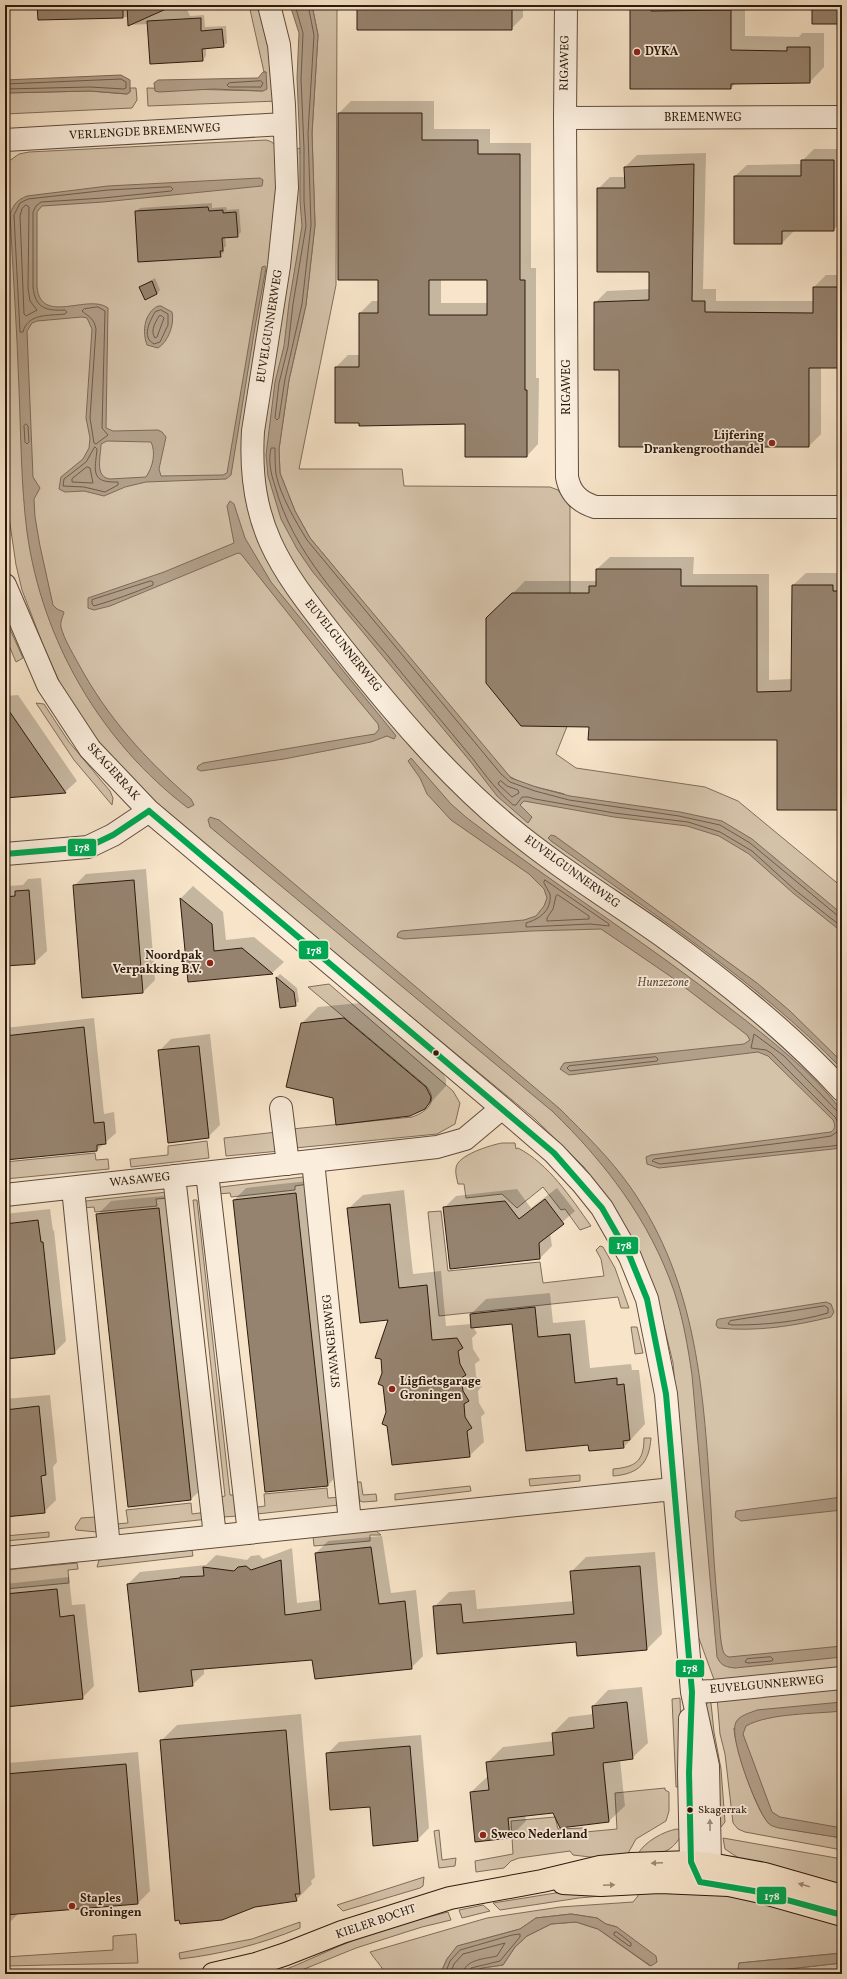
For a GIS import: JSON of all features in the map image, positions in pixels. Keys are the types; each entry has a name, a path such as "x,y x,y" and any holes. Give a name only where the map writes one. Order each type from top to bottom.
{"main road":[{"name":"KIELER BOCHT","path":"213,1974 271,1959 342,1932 450,1898 542,1881 600,1867 632,1864 700,1863 765,1874 842,1896"},
{"name":"KIELER BOCHT","path":"542,1881 600,1885 700,1882 729,1885 761,1892 842,1915"}],"street":[{"name":"EUVELGUNNERWEG","path":"269,5 279,45 287,188 279,266 253,431 252,454 253,477 261,519 275,555 285,571 350,657 442,764 482,804 510,828 662,936 710,973 786,1034 815,1061 842,1090"},
{"name":"RIGAWEG","path":"566,5 565,118 567,477 572,492 586,504 599,507 842,507"},
{"name":"BREMENWEG","path":"565,118 842,118"},
{"name":"VERLENGDE BREMENWEG","path":"5,140 284,124"},
{"name":"SKAGERRAK","path":"5,585 48,685 90,750 149,811 554,1153 582,1183 602,1208 630,1257 648,1299 666,1394 673,1489 692,1692 708,1766 700,1863"},
{"path":"5,854 88,847 113,835 149,811"},
{"path":"281,1108 288,1164"},
{"name":"WASAWEG","path":"5,1195 437,1147 465,1139 502,1108"},
{"name":"STAVANGERWEG","path":"313,1161 350,1522"},
{"path":"207,1173 249,1533"},
{"path":"174,1176 215,1536"},
{"path":"72,1188 109,1547"},
{"path":"5,1558 673,1489"},
{"name":"EUVELGUNNERWEG","path":"692,1692 842,1678"},
{"path":"700,1863 700,1882"}],"green space":[{"path":"249,5 263,5 278,101 148,106 147,88 263,91 266,72 264,72"},
{"name":"Hunzezone","path":"312,5 337,5 336,285 299,469 402,469 404,486 550,487 558,490 570,507 570,719 556,754 576,768 705,787 738,801 842,887 842,1830 774,1818 734,1728 746,1777 763,1816 768,1822 781,1827 842,1838 842,1850 745,1832 738,1829 733,1823 725,1754 720,1734 716,1685 697,1633 673,1363 657,1297 612,1204 584,1167 535,1119 316,938 136,785 95,737 67,699 43,645 22,590 16,565 9,517 5,416 5,164 19,154 29,152 266,140 285,149 300,148 300,154 310,154 290,361 275,462 303,533 509,782 564,794 525,784 510,777 504,772 310,538 295,511 280,473 279,449 289,380 306,305 315,225 312,133 318,35"},
{"path":"130,88 136,88 137,100 132,108 5,114 5,93 90,91 127,94 130,92"},
{"path":"5,618 23,658 16,662 5,636"},
{"path":"36,703 44,704 69,742 110,791 113,798 112,805 74,760"},
{"path":"329,984 453,1091 460,1103 455,1124 437,1134 295,1148 292,1129 412,1117 426,1109 430,1105 431,1101 430,1091 426,1086 308,987"},
{"path":"277,1132 280,1151 226,1156 224,1138"},
{"path":"207,1141 209,1158 131,1167 130,1159 168,1155 168,1146"},
{"path":"502,1143 515,1143 516,1149 518,1148 540,1163 559,1182 591,1226 580,1230 565,1209 561,1210 543,1187 517,1208 502,1194 466,1198 464,1184 458,1184 456,1168 458,1163 475,1151"},
{"path":"95,1153 96,1160 108,1159 109,1169 5,1179 5,1162"},
{"path":"303,1177 308,1184 295,1186 295,1190 231,1197 230,1193 218,1194 219,1188 221,1187"},
{"path":"167,1192 170,1198 156,1199 157,1206 95,1212 94,1207 83,1208 83,1204 86,1201"},
{"path":"193,1200 197,1200 230,1495 236,1495 238,1516 223,1517 220,1497 225,1496"},
{"path":"441,1211 448,1271 540,1262 543,1283 604,1276 601,1259 596,1250 600,1246 603,1247 615,1268 629,1308 621,1308 618,1297 439,1316 428,1212"},
{"path":"631,1327 637,1327 643,1353 635,1354"},
{"path":"644,1438 651,1438 648,1454 641,1466 630,1473 613,1476 613,1469 627,1467 637,1462 642,1453"},
{"path":"580,1475 580,1481 530,1486 529,1479"},
{"path":"356,1482 361,1482 363,1495 376,1494 377,1501 360,1501"},
{"path":"470,1486 471,1491 395,1500 395,1494"},
{"path":"327,1488 328,1498 342,1497 339,1505 257,1514 252,1508 265,1506 264,1494"},
{"path":"191,1503 192,1514 207,1512 208,1519 116,1529 116,1524 128,1523 126,1510"},
{"path":"96,1517 97,1532 76,1530 75,1527 81,1518"},
{"path":"376,1531 381,1535 370,1535 370,1541 314,1546 313,1536"},
{"path":"49,1532 49,1537 5,1541 5,1536"},
{"path":"192,1550 193,1556 97,1567 99,1560"},
{"path":"77,1563 78,1569 68,1570 69,1583 5,1589 5,1570"},
{"path":"680,1698 683,1787 676,1787 672,1699"},
{"path":"709,1702 711,1703 714,1732 721,1769 725,1822 721,1827 718,1825 706,1704"},
{"path":"665,1788 665,1790 669,1792 669,1811 666,1821 636,1839 626,1857 607,1859 573,1855 570,1851 519,1858 511,1861 504,1868 476,1872 475,1861 513,1854 511,1821 555,1817 558,1829 583,1828 585,1832 617,1829 615,1793"},
{"path":"677,1829 684,1831 675,1845 670,1849 660,1853 638,1854 650,1841 666,1832"},
{"path":"439,1830 442,1860 456,1858 455,1866 439,1868 434,1831"},
{"path":"723,1838 842,1859 842,1891 743,1861 725,1849"},
{"path":"424,1877 423,1886 420,1888 343,1911 337,1905"},
{"path":"700,1886 842,1920 842,1953 739,1963 738,1970 742,1974 467,1974 482,1968 503,1965 515,1947 527,1936 551,1924 576,1922 598,1929 650,1966 617,1927 606,1924 597,1918 571,1914 536,1918 520,1929 458,1946 447,1959 441,1972 436,1974 385,1974 370,1952 487,1918 560,1907 633,1902 638,1896 638,1889"},
{"path":"568,1891 623,1894 579,1898 500,1910 493,1903"},
{"path":"483,1905 490,1911 462,1918 459,1910"},
{"path":"448,1912 451,1920 422,1927 356,1948 292,1974 274,1974 362,1937 405,1923"},
{"path":"300,1922 300,1928 256,1944 180,1959 179,1953 252,1939"},
{"path":"136,1934 138,1963 5,1966 5,1957 113,1950 113,1936"},
{"path":"842,1963 842,1974 743,1974"}],"water":[{"path":"290,5 312,5 318,35 312,133 315,225 306,305 289,380 279,449 280,473 295,511 310,538 511,778 536,787 570,796 680,812 722,821 752,839 842,914 842,932 793,893 749,854 719,836 687,826 614,817 524,801 520,805 532,817 528,823 497,796 470,761 312,571 297,549 281,519 268,476 266,455 275,382 284,346 289,303 302,226 297,78 299,33"},
{"path":"263,72 266,72 267,89 263,91 213,89 155,91 154,83 158,80 258,78"},
{"path":"121,75 130,80 130,92 127,94 90,91 5,93 5,80"},
{"path":"260,178 263,180 262,186 103,202 42,206 37,212 37,287 40,298 47,305 56,307 99,304 108,308 106,428 113,431 158,430 162,432 166,437 159,469 161,476 223,475 227,473 262,267 265,266 266,268 231,475 226,479 146,482 125,487 104,496 84,491 65,492 59,489 61,477 83,459 89,448 90,438 86,418 92,329 87,318 82,317 37,321 32,323 27,331 33,477 40,488 34,499 35,517 53,605 57,609 64,612 61,627 64,636 89,683 114,719 128,736 174,784 191,799 194,805 188,808 157,782 128,752 103,720 80,686 62,650 46,612 35,572 27,532 22,479 10,214 16,203 27,196 108,186","holes":["107,441 151,442 153,446 153,460 146,477 110,479 102,474 100,470 101,444"]},
{"path":"158,306 172,312 173,317 172,327 168,337 158,348 147,345 145,340 145,323 153,309"},
{"path":"230,501 234,504 245,538 271,582 393,732 396,736 394,739 387,736 371,742 284,759 201,771 197,769 198,766 203,763 375,734 379,729 378,724 241,554 238,553 110,606 94,610 88,608 88,598 164,572 234,543 227,506"},
{"path":"411,758 451,804 467,818 699,984 761,1032 804,1069 842,1111 842,1148 659,1168 647,1164 646,1157 651,1155 831,1132 835,1125 833,1120 768,1056 758,1052 569,1075 560,1069 564,1063 744,1044 750,1040 747,1035 670,976 601,929 531,931 404,939 397,937 398,933 401,931 524,920 536,916 544,906 547,898 544,889 529,874 451,820 427,794 420,778 408,761"},
{"path":"210,817 219,820 560,1109 597,1147 623,1177 653,1225 671,1263 684,1302 694,1342 705,1425 716,1591 723,1652 729,1657 842,1646 842,1657 735,1668 724,1666 717,1657 692,1375 683,1322 674,1291 664,1265 652,1241 639,1217 608,1172 552,1111 210,827 208,820"},
{"path":"551,835 555,836 757,983 790,1011 842,1062 842,1069 774,1006 738,977 665,921 551,841 548,838"},
{"path":"826,1302 831,1304 834,1312 831,1317 761,1329 718,1328 716,1325 717,1320 719,1319"},
{"path":"842,1497 842,1510 741,1521 735,1517 736,1511"},
{"path":"842,1702 842,1711 779,1716 746,1726 743,1734 772,1812 780,1817 842,1828 842,1838 779,1828 770,1825 763,1816 757,1804 745,1773 736,1742 736,1722 743,1716 757,1710"},
{"path":"571,1914 597,1918 606,1924 617,1927 656,1956 657,1962 651,1966 598,1929 576,1922 551,1924 527,1936 515,1947 503,1965 482,1968 467,1974 436,1974 441,1972 447,1959 457,1946 520,1929 536,1918"},
{"path":"842,1953 842,1963 743,1974 738,1970 739,1963"}],"building":[{"path":"37,5 123,5 123,18 38,20"},
{"path":"127,5 175,5 128,26"},
{"path":"357,5 512,5 512,30 357,30"},
{"path":"630,5 651,5 651,11 731,10 731,50 787,51 787,47 810,47 810,83 731,84 731,89 630,89"},
{"path":"812,6 842,6 842,24 812,24"},
{"path":"201,18 201,31 222,29 224,47 202,49 203,61 150,64 147,21"},
{"path":"338,113 422,113 422,140 478,140 478,154 520,154 520,280 525,280 525,390 527,390 527,457 465,457 465,424 359,426 359,423 335,423 335,367 359,367 359,313 378,313 378,280 338,280","holes":["429,280 487,280 487,315 429,315"]},
{"path":"801,160 834,160 834,231 782,231 782,244 734,244 734,176 801,176"},
{"path":"694,164 692,301 705,301 705,312 813,313 813,287 842,287 842,368 809,368 809,447 619,447 619,370 594,370 594,302 649,300 649,272 597,272 597,188 625,188 624,167"},
{"path":"208,207 209,211 223,210 223,213 236,212 238,237 222,238 223,251 220,251 221,257 138,262 135,211"},
{"path":"152,281 157,294 145,300 139,287"},
{"path":"596,569 681,569 681,586 757,586 757,692 791,691 792,585 833,585 833,591 842,591 842,810 777,810 777,740 588,740 589,727 521,726 486,683 486,618 512,593 589,593 589,586 596,586"},
{"path":"5,705 38,753 66,793 5,798"},
{"path":"134,880 143,993 82,998 73,885"},
{"path":"29,890 35,964 5,966 5,897 15,896 15,891"},
{"path":"180,898 212,924 214,951 242,948 273,974 188,982"},
{"path":"276,977 294,992 296,1006 280,1008"},
{"path":"344,1018 426,1087 431,1097 430,1102 425,1109 410,1116 336,1125 333,1098 286,1087 301,1023"},
{"path":"84,1027 94,1123 104,1122 106,1144 97,1145 97,1151 5,1160 5,1036"},
{"path":"199,1046 209,1138 168,1143 158,1050"},
{"path":"296,1193 328,1486 265,1492 233,1200"},
{"path":"545,1199 564,1224 539,1243 540,1259 450,1269 443,1207 505,1201 519,1219"},
{"path":"390,1204 399,1288 427,1285 432,1340 457,1338 463,1348 458,1351 460,1364 466,1375 461,1378 463,1391 469,1401 464,1404 465,1417 472,1428 467,1431 470,1457 392,1465 387,1426 382,1424 386,1412 383,1386 378,1384 382,1373 381,1359 375,1358 388,1320 360,1323 347,1208"},
{"path":"159,1208 191,1500 128,1507 96,1214"},
{"path":"38,1220 41,1242 43,1242 55,1354 5,1359 5,1224"},
{"path":"535,1307 538,1337 570,1334 575,1383 617,1378 617,1385 624,1384 630,1440 623,1441 624,1448 589,1451 588,1445 526,1451 512,1324 471,1328 470,1314"},
{"path":"39,1406 46,1475 41,1476 45,1513 5,1517 5,1410"},
{"path":"371,1547 379,1604 405,1601 412,1669 315,1679 312,1660 191,1670 193,1686 139,1692 127,1584 180,1577 204,1576 203,1567 234,1571 238,1567 246,1566 251,1570 281,1560 285,1615 321,1610 315,1553"},
{"path":"640,1566 647,1650 577,1656 576,1642 437,1654 433,1606 461,1604 463,1623 574,1614 570,1571"},
{"path":"57,1589 60,1617 74,1615 83,1699 5,1707 5,1594"},
{"path":"627,1702 633,1759 603,1763 609,1822 560,1828 553,1813 508,1818 510,1838 475,1842 470,1792 489,1790 486,1762 554,1755 552,1733 594,1728 592,1706"},
{"path":"286,1730 300,1894 295,1894 297,1901 255,1907 222,1920 180,1924 179,1920 175,1921 160,1740"},
{"path":"410,1746 418,1841 373,1846 370,1807 330,1810 326,1753"},
{"path":"126,1764 138,1904 5,1915 5,1774"}],"transit line":[{"name":"178","path":"149,811 554,1153 602,1208 630,1257 647,1299 666,1394 692,1692 689,1773 691,1862 700,1882"},
{"name":"178","path":"5,854 88,847 113,835 149,811"},
{"name":"178","path":"700,1882 754,1891 842,1915"}],"place":[{"name":"DYKA","path":"637,52"},
{"name":"Lijfering Drankengroothandel","path":"772,443"},
{"name":"Noordpak Verpakking B.V.","path":"210,963"},
{"name":"Ligfietsgarage Groningen","path":"392,1389"},
{"name":"Skagerrak","path":"690,1810"},
{"name":"Sweco Nederland","path":"483,1835"},
{"name":"Staples Groningen","path":"72,1906"}]}
